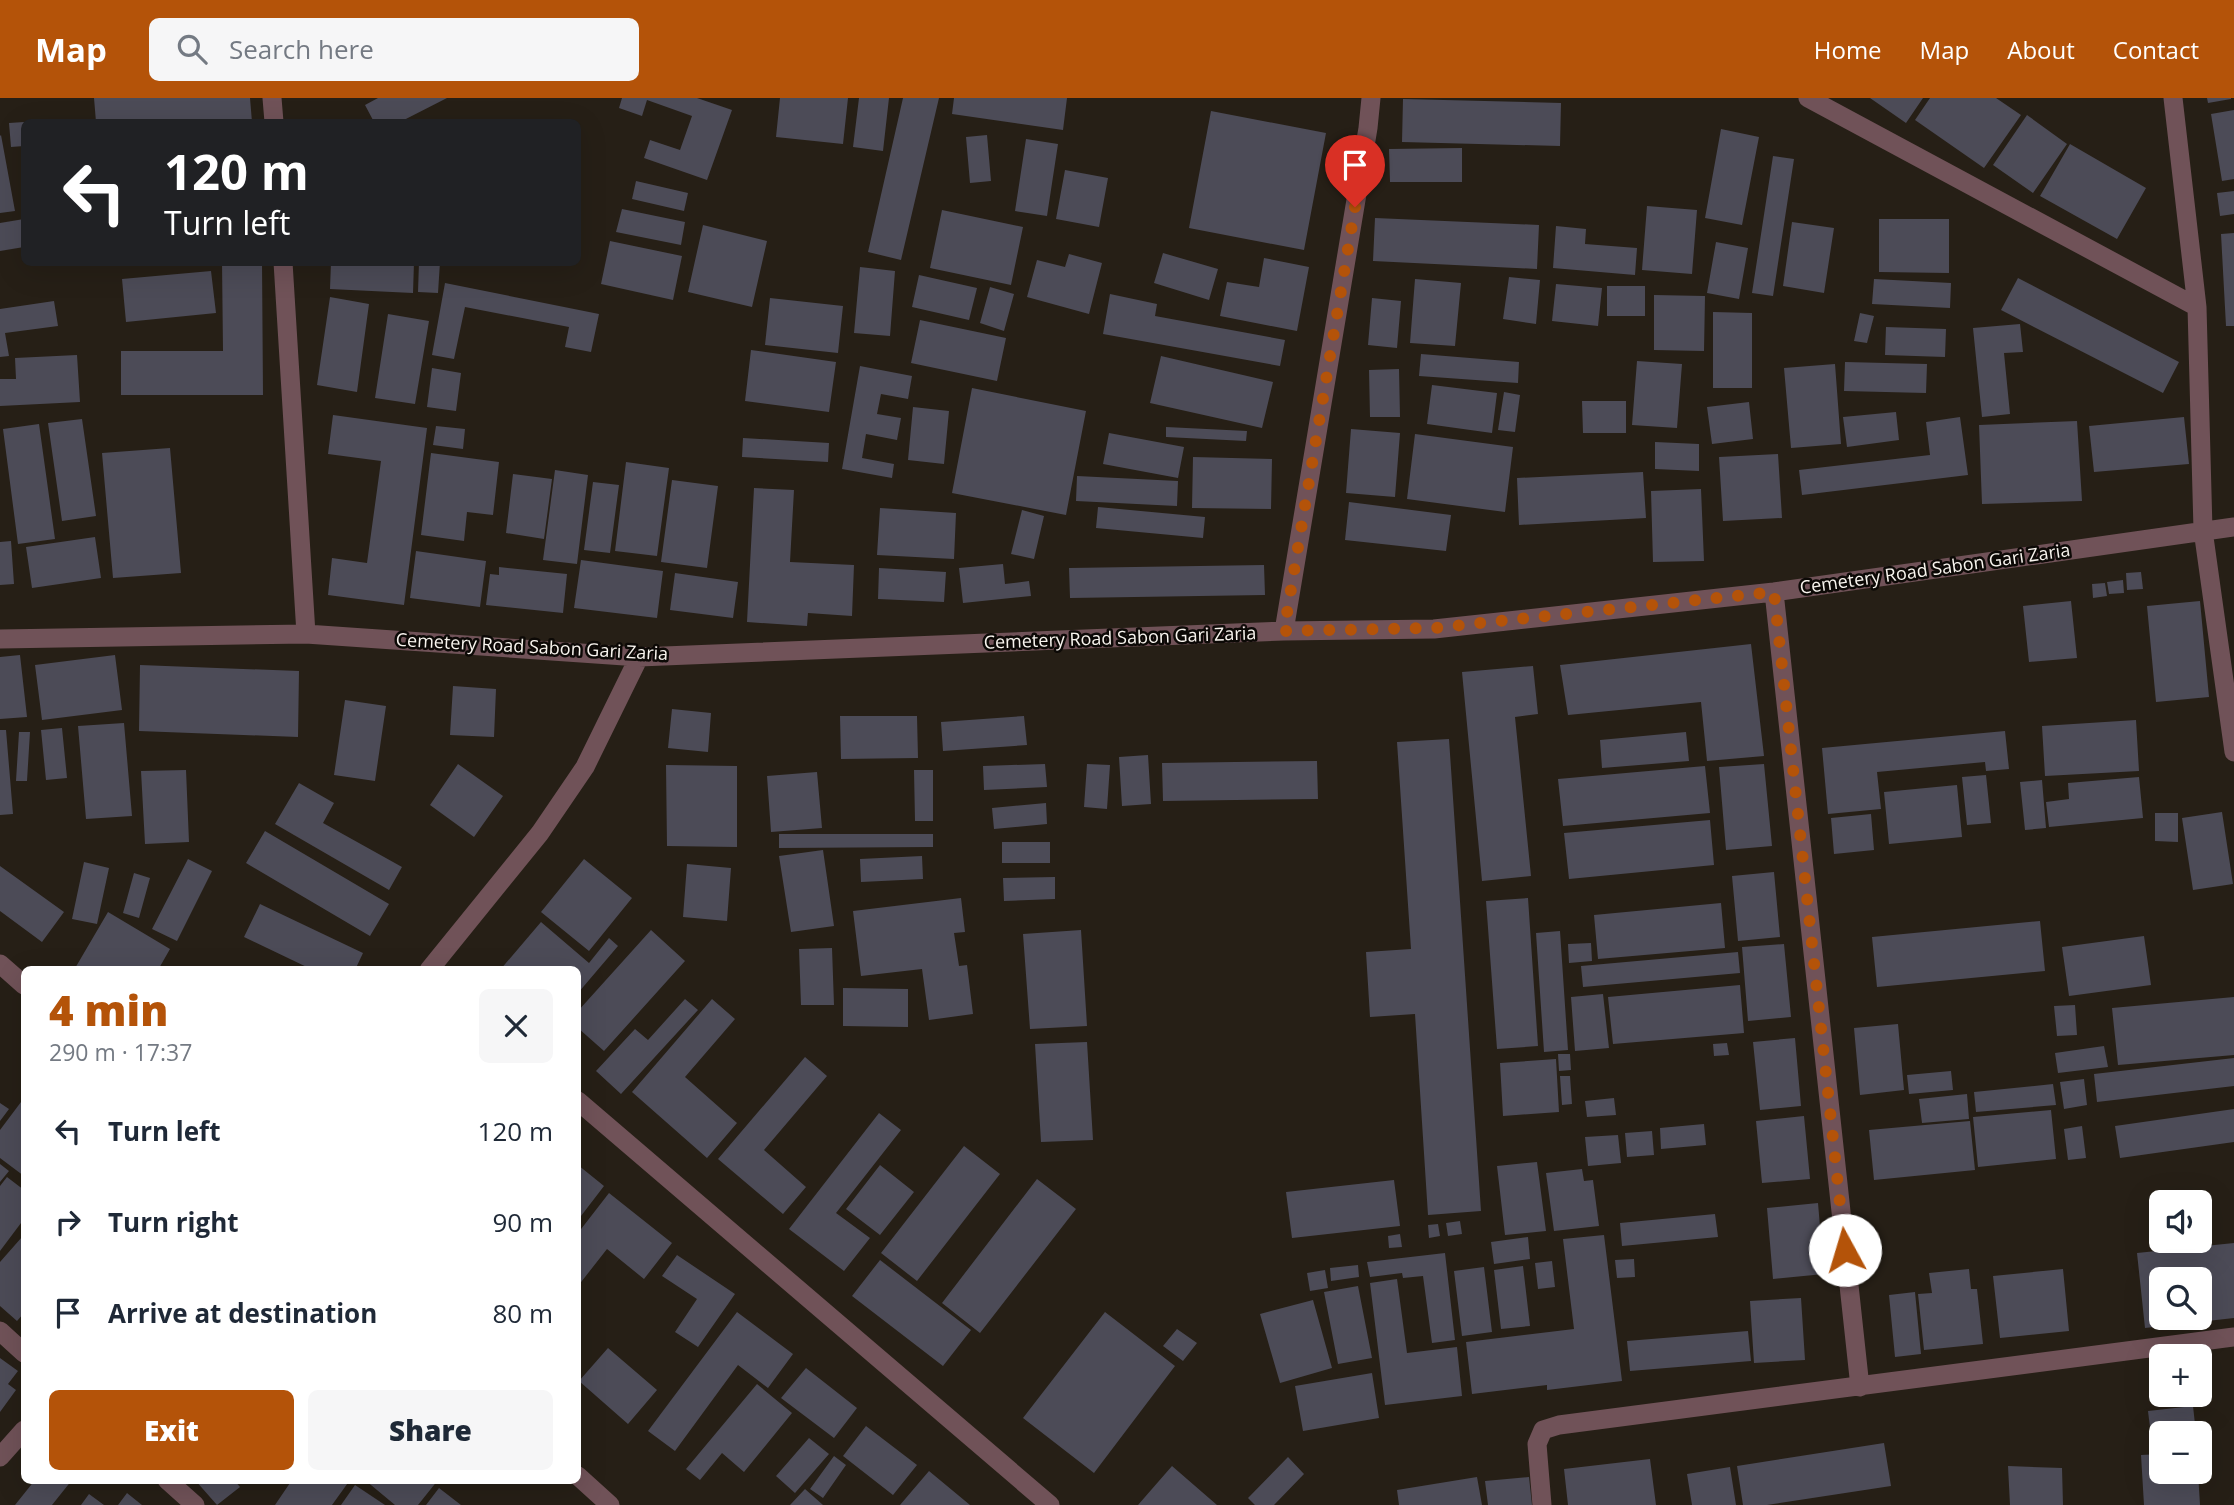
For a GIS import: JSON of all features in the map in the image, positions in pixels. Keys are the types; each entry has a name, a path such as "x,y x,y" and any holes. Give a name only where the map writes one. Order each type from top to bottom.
{"street":[{"path":"272,98 274,119"},
{"path":"1284,631 1371,98"},
{"path":"1808,98 2197,307"},
{"path":"2173,98 2197,307 2203,530 2234,752"},
{"path":"283,266 306,634"},
{"name":"Cemetery Road Sabon Gari Zaria","path":"0,639 306,634 639,657 1284,631 1434,628 1774,592 2234,527"},
{"path":"1774,592 1860,1387"},
{"path":"432,966 540,833 585,767 639,657"},
{"path":"0,964 21,982"},
{"path":"581,1104 1051,1505"},
{"path":"0,1331 21,1350"},
{"path":"1542,1505 1536,1444 1543,1430 1559,1425 2234,1337"},
{"path":"0,1457 21,1433"},
{"path":"581,1479 610,1505"},
{"path":"171,1484 195,1505"}],"building":[{"path":"94,98 250,98 252,119 96,119"},
{"path":"378,98 447,98 406,119 372,119 365,105"},
{"path":"622,98 697,98 732,110 707,180 644,158 650,140 680,150 692,116 647,100 642,116 619,108"},
{"path":"780,98 848,98 843,144 776,137"},
{"path":"859,98 889,98 883,151 853,147"},
{"path":"903,98 939,98 901,260 868,252"},
{"path":"954,98 1067,98 1063,130 952,114"},
{"path":"1870,98 1923,98 1906,123"},
{"path":"1930,98 1996,98 2021,115 1984,168 1915,120"},
{"path":"2207,98 2231,98 2231,99 2208,103"},
{"path":"1403,99 1561,103 1560,146 1402,142"},
{"path":"2234,110 2234,179 2222,181 2211,114"},
{"path":"1211,111 1326,133 1304,250 1189,228"},
{"path":"2027,115 2067,144 2033,193 1993,165"},
{"path":"21,122 21,146 11,147 9,123"},
{"path":"1721,129 1759,137 1742,225 1705,218"},
{"path":"987,135 991,181 970,183 966,137"},
{"path":"0,136 15,211 0,213"},
{"path":"1026,139 1058,144 1047,216 1015,211"},
{"path":"2070,144 2146,188 2117,239 2040,196"},
{"path":"1462,148 1462,182 1390,182 1389,149"},
{"path":"1773,156 1794,159 1773,296 1752,293"},
{"path":"1065,170 1108,178 1099,227 1056,219"},
{"path":"636,181 688,193 684,211 632,199"},
{"path":"2234,191 2234,214 2220,216 2217,193"},
{"path":"1647,206 1697,210 1692,274 1642,270"},
{"path":"622,209 685,222 681,245 616,232"},
{"path":"942,210 1023,227 1011,285 930,268"},
{"path":"1375,218 1539,225 1537,269 1373,261"},
{"path":"1879,219 1949,219 1949,273 1879,272"},
{"path":"21,220 21,248 0,251 0,223"},
{"path":"1792,222 1834,228 1824,293 1783,286"},
{"path":"703,225 767,241 752,307 688,292"},
{"path":"1556,226 1586,229 1585,244 1637,248 1635,275 1553,268"},
{"path":"2234,233 2234,326 2226,326 2221,234"},
{"path":"610,241 682,256 673,300 601,284"},
{"path":"1716,242 1748,248 1739,299 1707,293"},
{"path":"1163,253 1218,269 1209,300 1154,283"},
{"path":"1069,254 1102,263 1089,314 1027,297 1037,260 1065,267"},
{"path":"1264,258 1309,267 1297,331 1220,316 1227,282 1259,287"},
{"path":"222,266 262,266 263,395 121,395 121,351 223,351"},
{"path":"331,266 414,266 413,293 330,289"},
{"path":"419,266 440,266 438,293 418,292"},
{"path":"860,267 895,271 890,336 854,333"},
{"path":"211,271 216,313 126,322 122,279"},
{"path":"919,275 977,288 969,320 912,307"},
{"path":"1509,277 1540,280 1536,324 1503,319"},
{"path":"2018,278 2179,362 2163,393 2001,310"},
{"path":"1415,279 1461,283 1455,346 1410,343"},
{"path":"1874,279 1951,283 1950,308 1872,304"},
{"path":"445,283 599,314 591,352 565,347 569,327 465,307 454,359 432,355"},
{"path":"1556,284 1602,288 1598,326 1552,321"},
{"path":"1607,286 1645,286 1645,316 1607,316"},
{"path":"990,287 1014,294 1004,331 980,323"},
{"path":"1110,294 1157,304 1155,316 1285,340 1280,366 1103,334"},
{"path":"1654,295 1705,296 1704,351 1654,350"},
{"path":"330,297 369,304 357,392 317,385"},
{"path":"770,298 843,306 838,353 765,345"},
{"path":"1372,298 1401,301 1397,348 1368,345"},
{"path":"54,301 58,326 5,333 9,356 0,357 0,309"},
{"path":"1713,312 1752,313 1752,388 1713,388"},
{"path":"1860,313 1874,316 1867,343 1854,341"},
{"path":"388,314 429,321 415,404 375,398"},
{"path":"920,320 1006,338 997,381 911,363"},
{"path":"2020,324 2023,352 2004,353 2010,414 1982,417 1973,328"},
{"path":"1886,327 1946,329 1945,357 1885,355"},
{"path":"751,350 836,362 829,412 745,401"},
{"path":"1421,354 1519,362 1518,383 1419,376"},
{"path":"77,355 80,402 0,406 0,379 16,379 15,358"},
{"path":"1161,356 1273,382 1262,428 1150,403"},
{"path":"1637,361 1682,364 1677,428 1632,425"},
{"path":"1845,362 1927,364 1926,393 1844,391"},
{"path":"1835,364 1841,444 1791,448 1784,368"},
{"path":"860,366 912,376 908,399 881,394 877,414 901,418 897,440 866,434 862,458 894,464 892,478 842,469"},
{"path":"432,368 461,373 456,411 427,407"},
{"path":"1399,369 1400,417 1370,417 1369,370"},
{"path":"1432,385 1497,393 1492,433 1427,424"},
{"path":"972,388 1086,411 1066,515 952,493"},
{"path":"1504,392 1520,395 1515,432 1498,430"},
{"path":"1582,401 1626,401 1626,433 1583,433"},
{"path":"1749,402 1753,439 1712,444 1707,407"},
{"path":"913,407 949,411 944,464 908,460"},
{"path":"1896,412 1899,440 1847,447 1843,417"},
{"path":"333,415 427,428 404,605 328,595 332,558 367,563 381,461 328,454"},
{"path":"1960,417 1968,475 1802,495 1799,470 1930,455 1926,422"},
{"path":"2184,417 2189,464 2094,472 2089,426"},
{"path":"82,419 96,516 62,521 48,423"},
{"path":"2077,421 2082,501 1982,504 1979,425"},
{"path":"39,424 55,539 18,544 3,429"},
{"path":"436,426 465,429 463,449 433,445"},
{"path":"1166,427 1247,431 1246,441 1166,437"},
{"path":"1351,429 1400,433 1395,497 1346,493"},
{"path":"1109,433 1184,447 1178,478 1103,464"},
{"path":"1415,434 1513,447 1505,512 1407,499"},
{"path":"743,438 829,443 828,462 742,457"},
{"path":"1655,442 1699,444 1699,471 1655,469"},
{"path":"170,448 181,573 113,578 102,453"},
{"path":"431,453 499,462 493,515 467,512 464,541 421,535"},
{"path":"1778,454 1782,518 1723,521 1719,457"},
{"path":"1193,457 1272,459 1271,509 1192,508"},
{"path":"626,462 669,468 657,556 615,551"},
{"path":"555,470 588,475 577,564 543,560"},
{"path":"1643,472 1646,518 1519,525 1517,478"},
{"path":"513,474 552,479 544,539 506,533"},
{"path":"1077,476 1178,481 1177,506 1076,501"},
{"path":"672,480 718,486 707,568 661,562"},
{"path":"593,482 619,485 610,553 584,550"},
{"path":"754,488 794,490 790,562 854,565 852,616 808,613 807,626 747,622"},
{"path":"1701,489 1704,561 1653,562 1651,491"},
{"path":"1349,502 1451,515 1446,551 1345,540"},
{"path":"1098,507 1205,517 1203,538 1096,528"},
{"path":"880,508 956,513 954,559 877,555"},
{"path":"1022,510 1044,516 1034,559 1011,554"},
{"path":"95,537 101,578 32,588 26,547"},
{"path":"11,541 14,584 0,585 0,542"},
{"path":"416,551 486,561 480,607 410,598"},
{"path":"581,560 663,571 657,618 574,608"},
{"path":"1003,564 1005,584 1029,581 1031,596 963,603 959,568"},
{"path":"1264,565 1265,595 1070,598 1069,568"},
{"path":"499,567 567,574 563,613 486,605 490,574 499,575"},
{"path":"879,568 946,572 944,602 878,599"},
{"path":"2141,572 2143,589 2127,590 2126,573"},
{"path":"675,573 738,582 733,618 670,610"},
{"path":"2123,580 2124,593 2109,594 2107,582"},
{"path":"2105,583 2107,596 2093,598 2092,584"},
{"path":"2071,601 2077,658 2029,662 2023,606"},
{"path":"2200,601 2209,697 2156,702 2147,606"},
{"path":"1751,644 1764,756 1707,761 1701,702 1568,715 1560,665"},
{"path":"20,655 27,717 0,719 0,657"},
{"path":"115,655 122,710 42,720 35,665"},
{"path":"140,665 299,671 298,737 139,731"},
{"path":"1533,666 1538,714 1515,717 1531,876 1482,881 1462,672"},
{"path":"453,686 496,689 494,737 450,735"},
{"path":"345,700 386,706 375,781 334,775"},
{"path":"672,709 711,713 708,752 668,748"},
{"path":"840,716 917,716 918,758 841,759"},
{"path":"1024,716 1027,745 943,751 941,722"},
{"path":"2136,720 2139,771 2045,776 2042,726"},
{"path":"124,723 132,816 86,819 78,726"},
{"path":"62,728 67,778 46,780 41,730"},
{"path":"0,730 6,730 13,814 0,815"},
{"path":"2005,731 2009,769 1986,771 1985,762 1877,772 1881,809 1828,814 1822,748"},
{"path":"19,732 30,732 27,781 16,781"},
{"path":"1686,732 1689,761 1602,768 1600,740"},
{"path":"1449,739 1481,1211 1428,1215 1415,1014 1370,1017 1366,952 1411,949 1397,742"},
{"path":"1148,755 1151,804 1122,806 1119,757"},
{"path":"1317,761 1318,799 1163,801 1162,763"},
{"path":"458,764 503,796 474,837 430,805"},
{"path":"1045,764 1047,787 984,790 983,766"},
{"path":"1087,764 1110,765 1107,809 1084,807"},
{"path":"1764,764 1772,846 1726,850 1719,767"},
{"path":"666,765 737,766 737,847 667,846"},
{"path":"1705,766 1710,813 1563,826 1558,779"},
{"path":"186,770 189,842 145,844 141,771"},
{"path":"914,770 933,770 933,821 915,821"},
{"path":"817,772 822,828 771,832 767,776"},
{"path":"1986,775 1991,823 1967,825 1962,777"},
{"path":"2139,777 2143,818 2049,827 2046,802 2069,799 2068,783"},
{"path":"2042,780 2046,828 2025,830 2020,782"},
{"path":"299,783 334,803 323,823 402,867 389,890 275,824"},
{"path":"1957,785 1962,837 1889,844 1884,792"},
{"path":"1046,803 1047,824 994,829 992,808"},
{"path":"2222,812 2233,884 2193,890 2182,818"},
{"path":"2155,813 2178,813 2178,842 2155,841"},
{"path":"1871,814 1874,850 1834,854 1831,818"},
{"path":"1710,820 1714,865 1569,879 1564,833"},
{"path":"265,831 389,904 370,936 246,863"},
{"path":"779,834 933,834 933,847 779,848"},
{"path":"1002,842 1050,842 1050,863 1002,863"},
{"path":"823,850 834,926 791,932 779,856"},
{"path":"922,856 923,879 861,882 860,859"},
{"path":"188,859 212,871 177,941 152,929"},
{"path":"584,859 632,898 589,951 541,912"},
{"path":"84,862 109,868 97,924 72,919"},
{"path":"687,864 731,868 727,921 683,917"},
{"path":"0,866 64,912 42,942 0,911"},
{"path":"1774,872 1780,937 1738,941 1732,876"},
{"path":"134,873 150,878 139,918 123,913"},
{"path":"1055,877 1055,899 1004,901 1003,878"},
{"path":"961,898 965,932 954,933 959,966 967,965 973,1014 929,1020 922,969 861,976 853,911"},
{"path":"1528,898 1538,1046 1497,1049 1486,901"},
{"path":"1721,903 1725,948 1598,959 1594,915"},
{"path":"260,904 363,953 357,966 305,966 244,937"},
{"path":"108,912 170,949 160,966 76,966"},
{"path":"2040,921 2045,971 1877,987 1872,937"},
{"path":"541,922 589,963 609,938 618,946 581,989 581,966 503,966"},
{"path":"651,930 685,961 604,1051 581,1031 581,1008"},
{"path":"1081,930 1087,1026 1030,1029 1023,934"},
{"path":"1560,931 1568,1050 1544,1052 1536,933"},
{"path":"2144,936 2151,985 2069,996 2062,947"},
{"path":"1591,943 1592,961 1569,963 1568,944"},
{"path":"1784,944 1791,1017 1748,1021 1742,947"},
{"path":"832,948 834,1005 801,1005 799,949"},
{"path":"1738,952 1740,973 1583,987 1581,966"},
{"path":"1740,985 1744,1033 1613,1044 1608,997"},
{"path":"843,988 908,989 908,1027 843,1026"},
{"path":"1603,994 1609,1048 1575,1051 1571,997"},
{"path":"2234,997 2234,1055 2118,1065 2112,1008"},
{"path":"685,999 698,1010 621,1094 596,1071 635,1029 648,1040"},
{"path":"712,999 735,1019 685,1077 737,1123 707,1158 632,1092"},
{"path":"2075,1005 2077,1035 2057,1036 2054,1006"},
{"path":"1898,1024 1904,1090 1860,1095 1854,1028"},
{"path":"1795,1038 1801,1106 1760,1110 1753,1042"},
{"path":"1087,1042 1093,1140 1041,1142 1035,1044"},
{"path":"1727,1043 1729,1055 1714,1056 1713,1044"},
{"path":"2104,1046 2108,1067 2058,1073 2055,1053"},
{"path":"1558,1054 1570,1054 1571,1070 1559,1071"},
{"path":"805,1057 827,1076 764,1150 806,1187 783,1214 718,1159"},
{"path":"2234,1058 2234,1086 2097,1102 2094,1074"},
{"path":"1556,1059 1559,1112 1503,1116 1500,1063"},
{"path":"1951,1071 1953,1090 1909,1094 1907,1075"},
{"path":"1560,1076 1570,1076 1572,1104 1562,1105"},
{"path":"2084,1079 2087,1105 2064,1109 2060,1082"},
{"path":"2053,1084 2056,1105 1976,1112 1974,1092"},
{"path":"1967,1094 1969,1119 1922,1123 1919,1099"},
{"path":"1614,1098 1616,1115 1587,1117 1585,1101"},
{"path":"21,1102 21,1174 0,1158 0,1130"},
{"path":"0,1103 9,1109 0,1121"},
{"path":"2234,1109 2234,1142 2120,1158 2115,1126"},
{"path":"2051,1110 2056,1159 1978,1167 1973,1117"},
{"path":"879,1113 901,1130 836,1213 870,1238 844,1271 789,1229"},
{"path":"1804,1116 1810,1179 1762,1183 1756,1121"},
{"path":"1970,1121 1975,1170 1874,1180 1869,1130"},
{"path":"1704,1124 1706,1145 1661,1149 1660,1128"},
{"path":"2082,1126 2086,1158 2068,1160 2064,1129"},
{"path":"1652,1131 1654,1155 1627,1157 1625,1133"},
{"path":"1618,1135 1621,1163 1588,1166 1585,1137"},
{"path":"964,1146 1000,1174 917,1281 881,1253"},
{"path":"1537,1162 1546,1231 1505,1235 1497,1166"},
{"path":"0,1164 9,1171 0,1182"},
{"path":"880,1165 914,1192 880,1235 846,1209"},
{"path":"581,1167 604,1186 581,1216"},
{"path":"1582,1169 1584,1181 1593,1180 1599,1226 1554,1231 1546,1173"},
{"path":"7,1177 21,1188 21,1223 0,1251 0,1186"},
{"path":"1037,1179 1076,1209 980,1333 942,1303"},
{"path":"1394,1180 1400,1226 1292,1238 1286,1192"},
{"path":"609,1193 672,1243 644,1279 607,1249 581,1282 581,1229"},
{"path":"1818,1203 1824,1274 1773,1279 1767,1208"},
{"path":"1715,1214 1718,1237 1622,1246 1620,1223"},
{"path":"1460,1221 1462,1234 1448,1236 1446,1223"},
{"path":"1438,1224 1440,1236 1429,1238 1428,1225"},
{"path":"1400,1234 1402,1247 1389,1248 1388,1236"},
{"path":"1604,1235 1622,1381 1547,1390 1547,1385 1472,1394 1466,1342 1574,1329 1563,1239"},
{"path":"1528,1237 1530,1259 1494,1264 1491,1242"},
{"path":"21,1238 21,1316 17,1321 0,1306 0,1262"},
{"path":"2234,1243 2234,1318 2212,1320 2212,1267 2149,1267 2149,1328 2145,1328 2137,1253 2212,1253 2212,1245"},
{"path":"1445,1253 1455,1340 1432,1343 1423,1276 1403,1278 1402,1273 1370,1277 1367,1262"},
{"path":"677,1255 735,1294 698,1347 675,1332 697,1299 662,1276"},
{"path":"1634,1259 1635,1277 1617,1278 1615,1260"},
{"path":"880,1260 971,1330 943,1366 852,1296"},
{"path":"1552,1261 1555,1287 1538,1289 1535,1263"},
{"path":"1358,1265 1359,1277 1331,1281 1330,1268"},
{"path":"1523,1266 1530,1326 1501,1329 1494,1270"},
{"path":"1484,1267 1492,1332 1462,1336 1454,1271"},
{"path":"1969,1269 1971,1289 1977,1289 1983,1344 1924,1350 1918,1294 1932,1293 1929,1273"},
{"path":"2063,1269 2069,1331 2000,1338 1993,1276"},
{"path":"1325,1270 1328,1288 1310,1291 1307,1273"},
{"path":"1397,1279 1407,1353 1457,1347 1462,1396 1385,1405 1370,1283"},
{"path":"1358,1286 1372,1358 1338,1364 1324,1292"},
{"path":"1915,1292 1921,1354 1895,1357 1889,1295"},
{"path":"1801,1298 1805,1360 1754,1363 1750,1301"},
{"path":"1313,1300 1332,1368 1280,1383 1260,1314"},
{"path":"737,1312 793,1354 768,1388 738,1365 675,1451 648,1431"},
{"path":"1105,1312 1175,1366 1094,1473 1023,1418"},
{"path":"1177,1329 1197,1343 1183,1361 1163,1346"},
{"path":"1748,1331 1751,1361 1630,1371 1627,1341"},
{"path":"608,1348 657,1390 628,1424 581,1383 581,1379"},
{"path":"0,1358 18,1371 8,1384 16,1390 0,1412"},
{"path":"806,1368 857,1408 834,1438 781,1398"},
{"path":"1372,1373 1379,1418 1303,1431 1295,1386"},
{"path":"757,1384 792,1413 744,1472 722,1453 700,1480 686,1469"},
{"path":"2193,1407 2195,1421 2149,1421 2148,1411"},
{"path":"866,1426 917,1465 893,1495 843,1456"},
{"path":"809,1438 829,1454 795,1493 776,1476"},
{"path":"1884,1443 1891,1486 1767,1505 1743,1505 1737,1466"},
{"path":"2141,1455 2149,1455 2149,1484 2199,1484 2200,1505 2144,1505"},
{"path":"834,1456 846,1465 823,1498 810,1489"},
{"path":"1288,1457 1304,1474 1274,1505 1255,1505 1248,1498"},
{"path":"1650,1459 1656,1505 1568,1505 1564,1469"},
{"path":"1172,1466 1217,1505 1138,1505"},
{"path":"2008,1466 2062,1468 2063,1505 2010,1505"},
{"path":"1730,1467 1736,1505 1692,1505 1687,1474"},
{"path":"929,1471 970,1505 900,1505"},
{"path":"1477,1477 1482,1505 1399,1505 1397,1490"},
{"path":"1529,1477 1532,1505 1488,1505 1485,1481"},
{"path":"32,1484 69,1484 52,1505 15,1505"},
{"path":"199,1484 237,1484 240,1487 217,1505"},
{"path":"289,1484 347,1484 332,1505 275,1505"},
{"path":"370,1484 435,1484 418,1505 395,1505"},
{"path":"355,1485 385,1505 341,1505"},
{"path":"439,1488 461,1505 426,1505"},
{"path":"805,1489 823,1505 790,1505"},
{"path":"127,1493 142,1505 118,1505"},
{"path":"89,1494 104,1505 81,1505"}],"route":[{"path":"1355,207 1284,631 1434,628 1774,592 1845,1250"}]}
